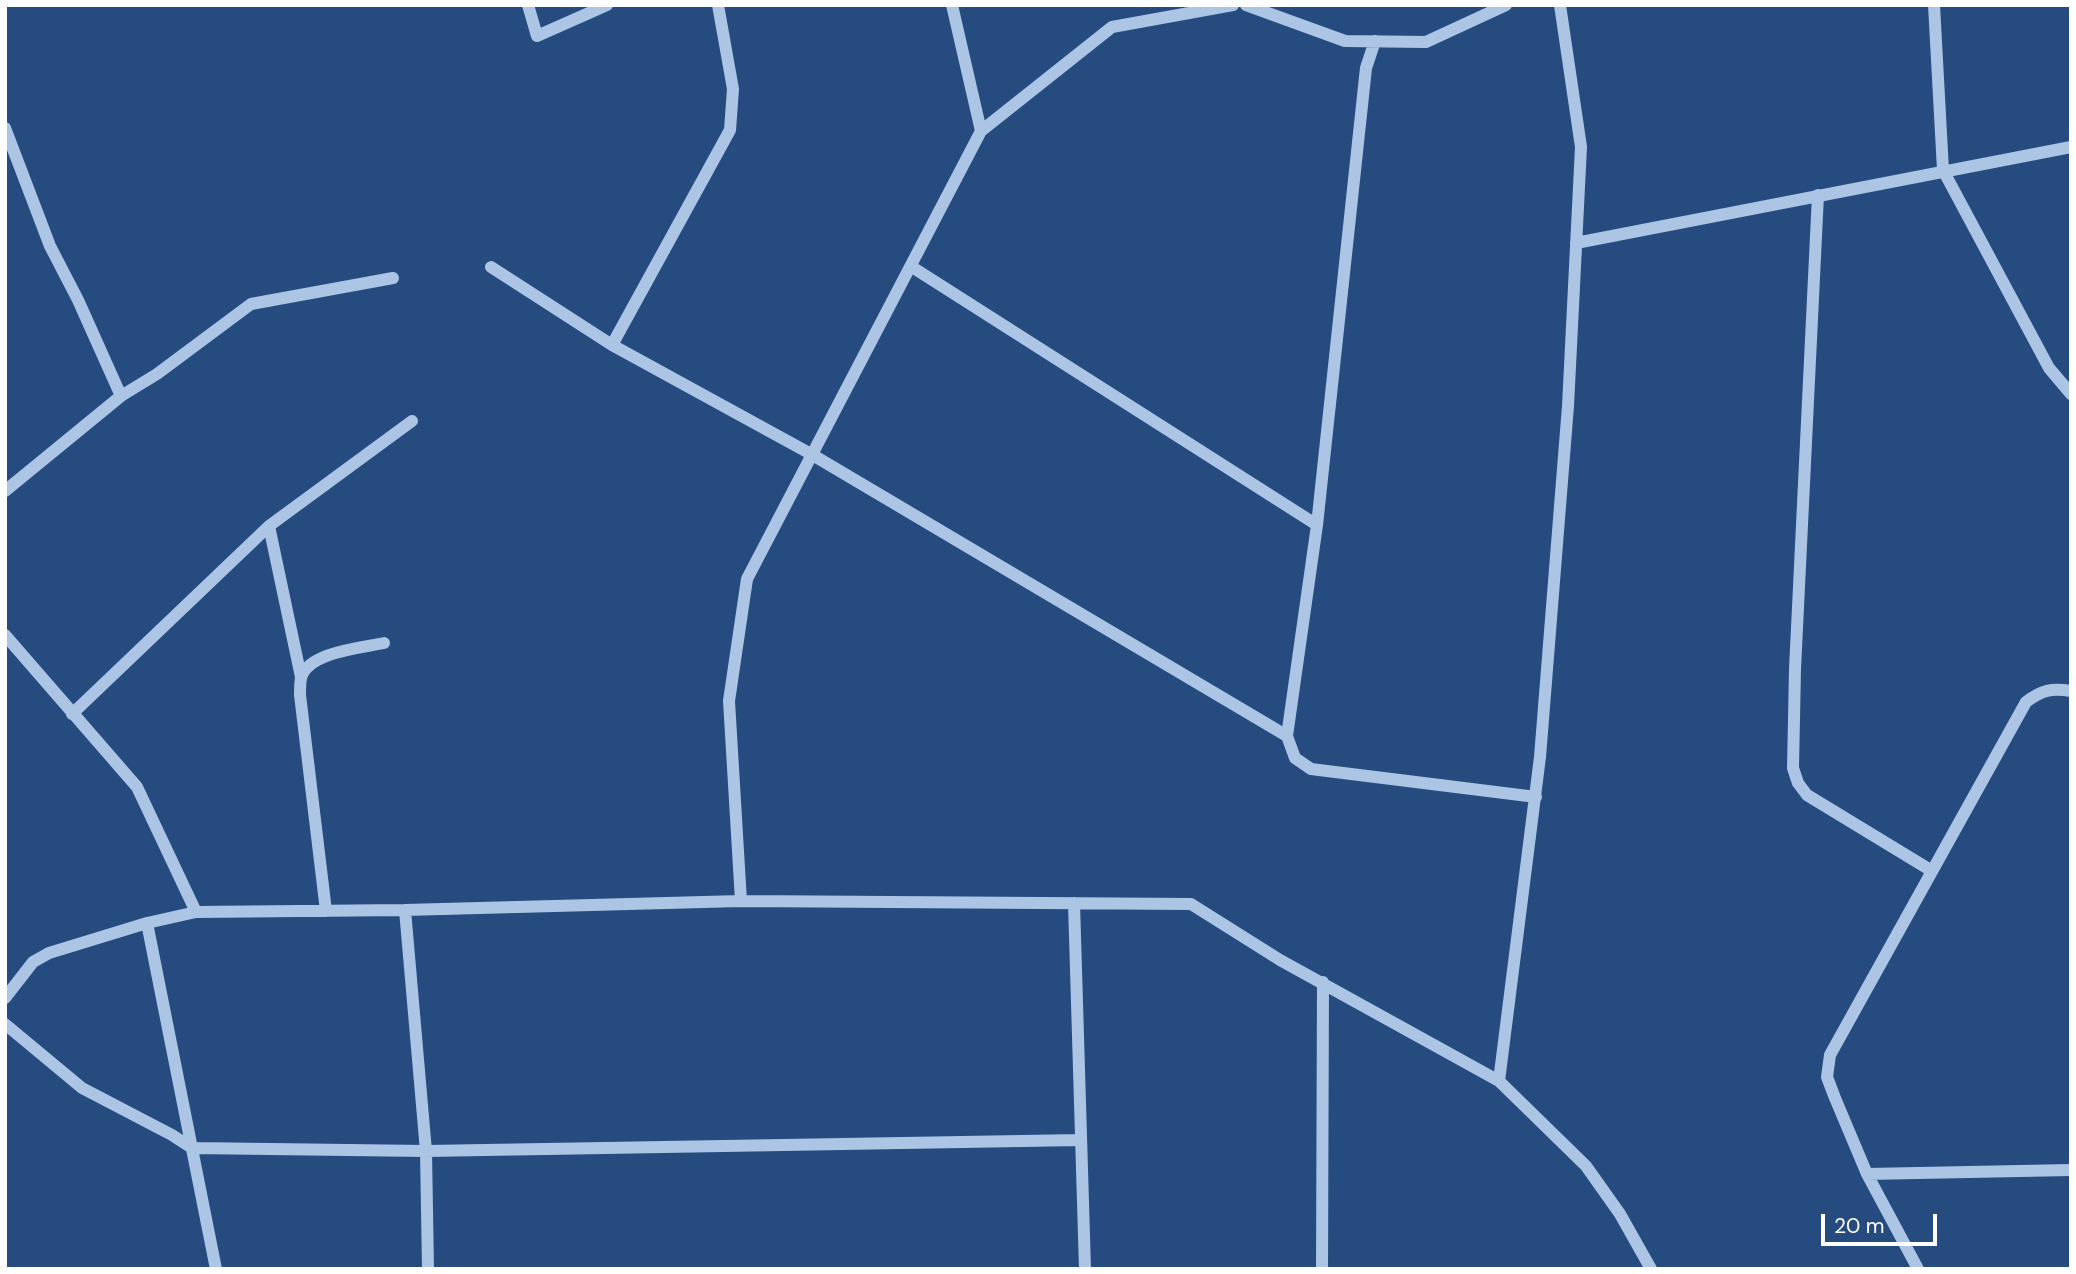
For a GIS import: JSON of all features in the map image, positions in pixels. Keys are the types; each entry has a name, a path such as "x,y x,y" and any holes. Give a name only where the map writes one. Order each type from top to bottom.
{"street":[{"path":"528,5 537,36 607,5"},
{"path":"612,345 730,130 733,89 718,5"},
{"path":"952,5 981,131"},
{"path":"741,901 729,701 747,579 981,131 1112,27 1195,9 1233,5"},
{"path":"1246,5 1345,41 1426,42 1507,5"},
{"path":"1499,1081 1536,797 1568,406 1581,147 1560,5"},
{"path":"1934,5 1943,170 2049,368 2071,394"},
{"path":"1375,41 1366,68 1317,525 1287,736 1296,758 1311,769 1536,797"},
{"path":"5,128 50,246 78,300 121,396"},
{"path":"1576,243 2071,147"},
{"path":"1818,195 1795,669 1793,768 1798,783 1807,795 1932,871"},
{"path":"491,267 612,345 811,454 1287,736"},
{"path":"912,267 1317,525"},
{"path":"5,491 121,396 157,374 251,304 393,278"},
{"path":"72,714 269,526 412,421"},
{"path":"269,526 301,677 300,695 326,911"},
{"path":"5,635 137,788 196,912"},
{"path":"301,677 310,664 320,658 384,643"},
{"path":"1918,1269 1867,1174 1827,1077 1830,1055 2026,702 2051,688 2071,691"},
{"path":"5,998 33,962 49,953 147,923 196,912 405,910 741,901 1191,904 1280,960 1499,1081 1586,1166 1620,1214 1651,1269"},
{"path":"1074,903 1085,1269"},
{"path":"405,910 426,1151 428,1269"},
{"path":"147,923 216,1269"},
{"path":"1322,1269 1323,982"},
{"path":"5,1024 82,1088 192,1148 426,1151 1081,1140"},
{"path":"1867,1174 2071,1170"}]}
